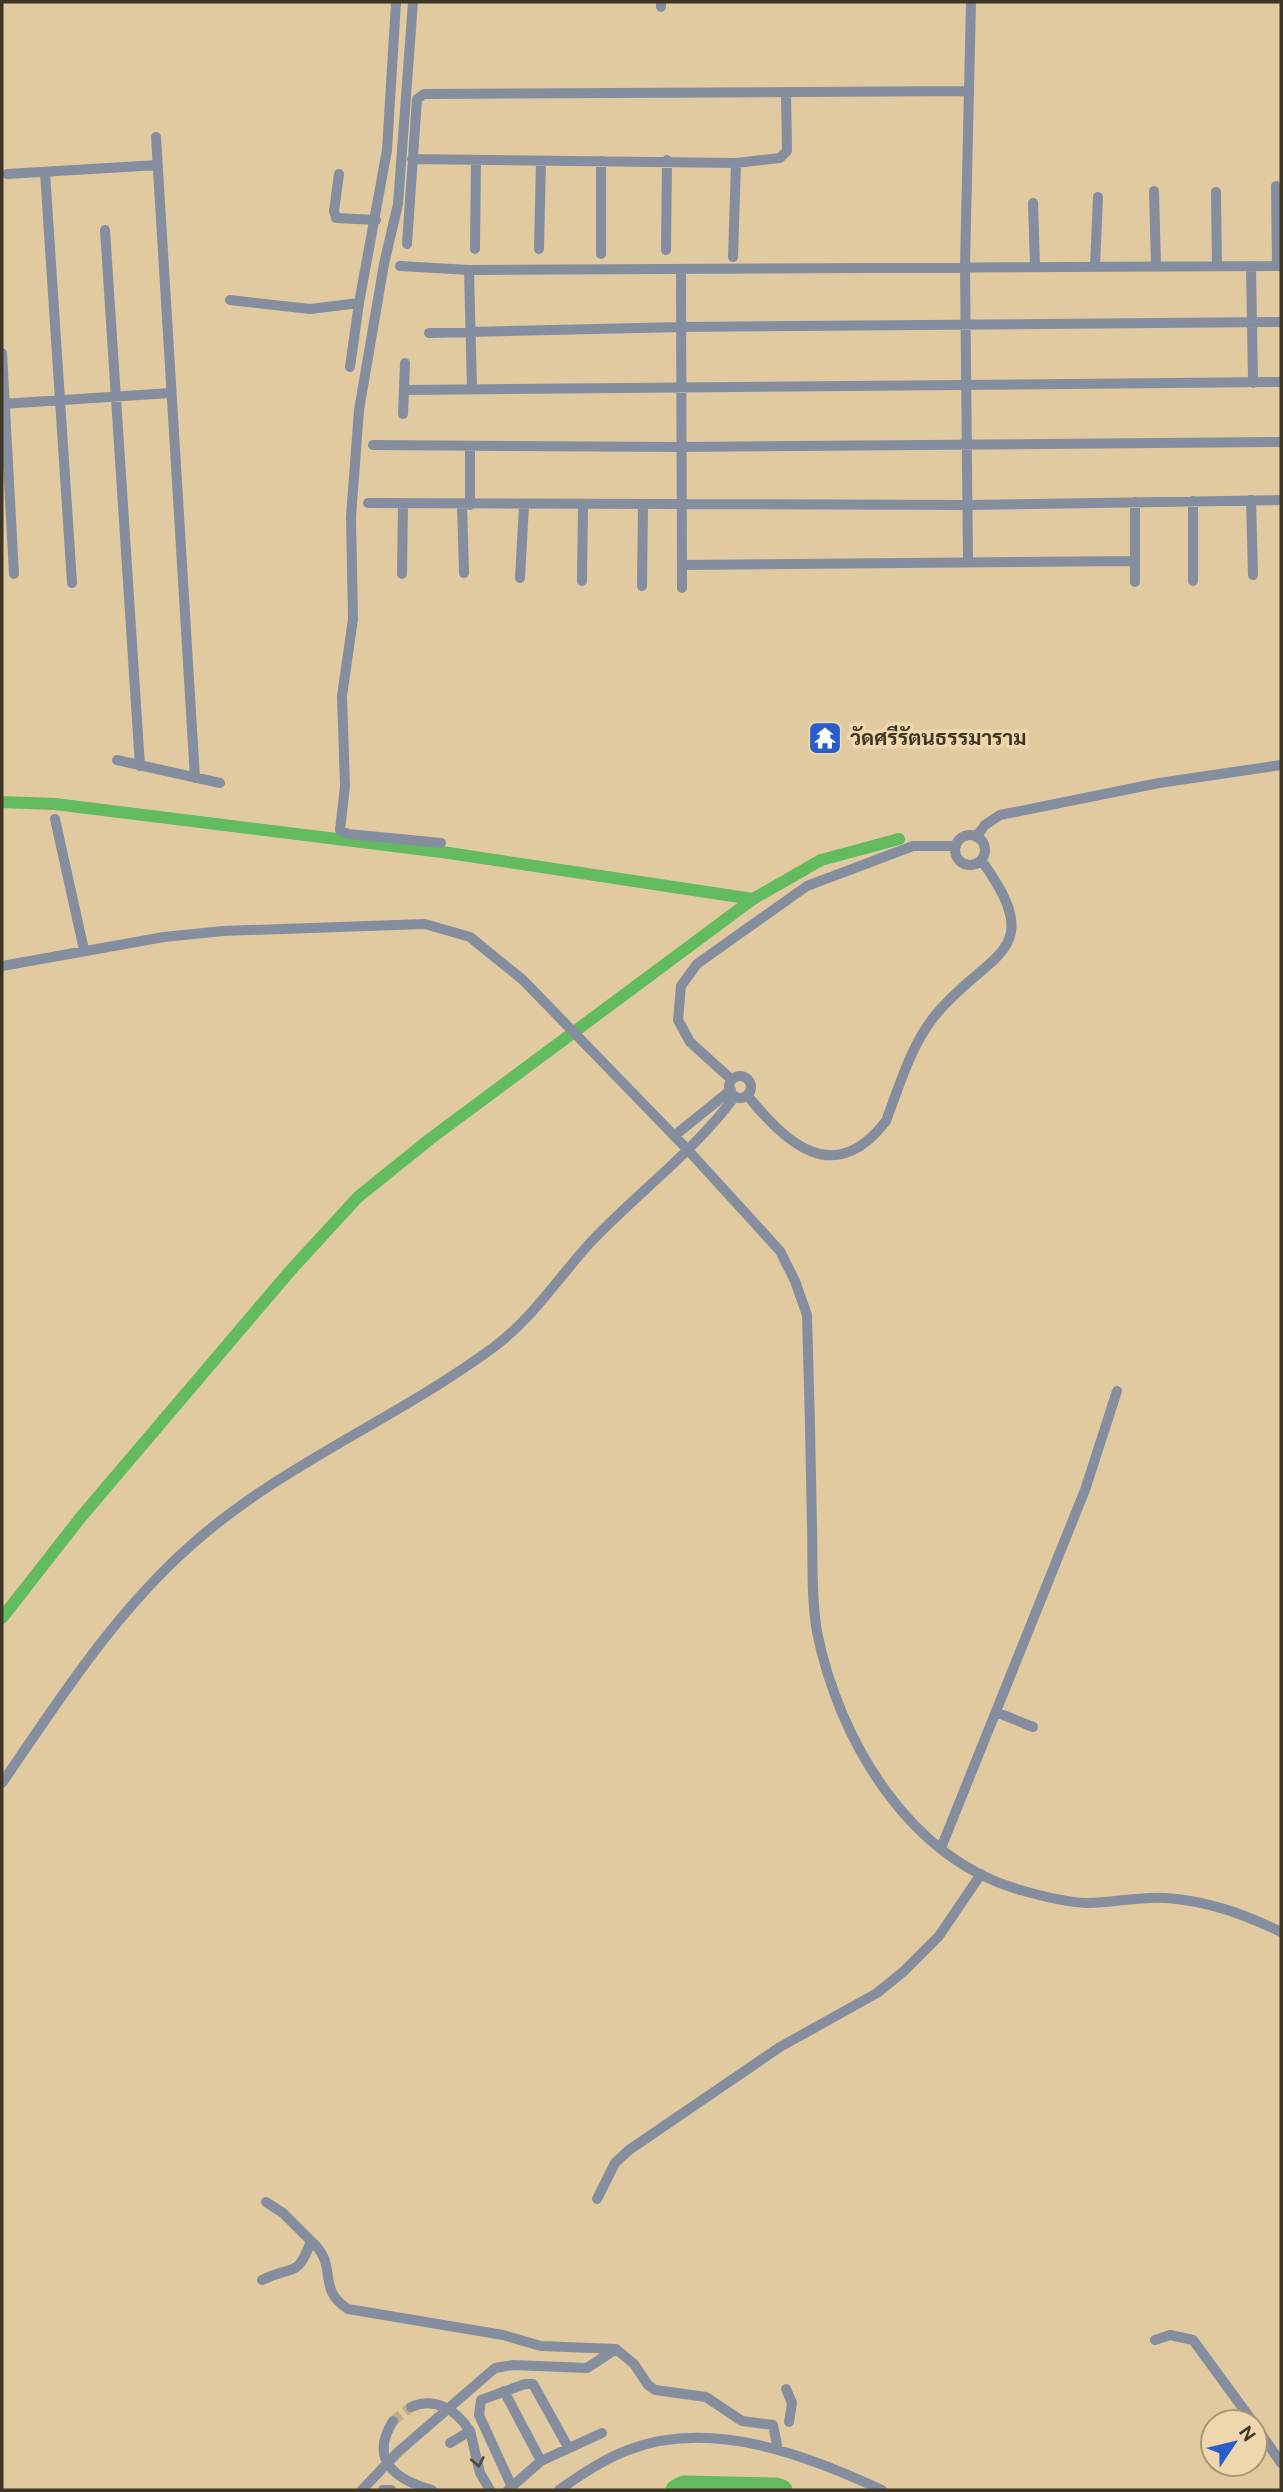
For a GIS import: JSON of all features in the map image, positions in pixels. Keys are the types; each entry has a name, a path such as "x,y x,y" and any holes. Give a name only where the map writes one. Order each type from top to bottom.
{"street":[{"path":"350,367 387,150 396,2"},
{"path":"413,2 398,204 384,264 358,422 351,517 353,619 342,696 345,786 340,830 348,834 441,843"},
{"path":"968,562 969,444 965,267 971,2"},
{"path":"407,244 417,99 424,94 969,91"},
{"path":"412,159 667,160 736,163 780,158 785,155 786,92"},
{"path":"156,136 195,778"},
{"path":"666,250 667,160"},
{"path":"475,249 476,161"},
{"path":"539,249 541,161"},
{"path":"601,161 601,254"},
{"path":"733,257 736,163"},
{"path":"7,174 158,165"},
{"path":"45,172 72,583"},
{"path":"339,174 334,211 336,218 376,220"},
{"path":"400,266 469,270 1279,266 1276,186"},
{"path":"1154,191 1156,266"},
{"path":"1216,192 1217,266"},
{"path":"1096,266 1098,197"},
{"path":"1033,203 1035,266"},
{"path":"105,230 140,766"},
{"path":"1251,265 1253,383"},
{"path":"681,269 682,588"},
{"path":"469,270 472,389"},
{"path":"230,299 310,309 359,303"},
{"path":"429,333 681,327 1281,322"},
{"path":"2,353 14,573"},
{"path":"403,414 405,363"},
{"path":"404,390 1281,382"},
{"path":"4,404 170,393"},
{"path":"373,445 681,447 1281,442"},
{"path":"464,573 470,447"},
{"path":"1251,500 1253,575"},
{"path":"368,503 969,505 1281,500"},
{"path":"1193,501 1193,582"},
{"path":"1135,502 1135,582"},
{"path":"402,574 403,505"},
{"path":"520,578 524,505"},
{"path":"582,581 583,505"},
{"path":"642,586 643,505"},
{"path":"682,565 1135,561"},
{"path":"117,760 220,783"},
{"path":"976,837 985,825 1000,815 1159,783 1281,765"},
{"path":"55,819 84,950"},
{"path":"966,836 976,837 984,850 981,860 973,865 963,863 956,856 956,846 966,836"},
{"path":"956,846 914,846 807,886 697,964 681,986 678,1020 690,1042 732,1089 747,1095 779,1133 817,1154 839,1153 853,1148 880,1130 917,1042 932,1019 955,993 1007,947 1012,936 1010,906 981,860"},
{"path":"2,966 84,950 223,931 439,926 470,937 485,946 562,1020 687,1149 779,1251 795,1281 807,1315 817,1629 831,1686 845,1721 876,1778 901,1812 941,1848 981,1874 1020,1891 1086,1903 1164,1898 1210,1904 1248,1916 1281,1932"},
{"path":"2,1783 99,1644 145,1590 190,1546 274,1481 429,1388 512,1333 589,1244 714,1120 740,1076 748,1079 751,1087 747,1095"},
{"path":"674,1136 732,1089"},
{"path":"704,1111 714,1120"},
{"path":"941,1848 1085,1490 1117,1391"},
{"path":"996,1712 1033,1727"},
{"path":"597,2199 615,2163 629,2150 780,2047 833,2020 903,1972 939,1936 981,1874"},
{"path":"266,2202 283,2213 327,2259 332,2294 348,2309 503,2335 548,2347 616,2349 629,2358 648,2385 655,2390 706,2397 742,2421 773,2425 778,2450"},
{"path":"262,2280 274,2273 295,2270 303,2263 311,2241"},
{"path":"1155,2340 1170,2334 1194,2340 1243,2408"},
{"path":"362,2490 398,2452 495,2368 513,2365 587,2368 616,2349"},
{"path":"568,2447 536,2386 525,2384 481,2400 477,2409 510,2488 541,2461 602,2434"},
{"path":"786,2389 792,2403 789,2422"},
{"path":"504,2391 541,2461"},
{"path":"411,2407 418,2404 444,2406 460,2415 470,2431 480,2473 490,2490"},
{"path":"393,2421 384,2442 385,2460 395,2475 433,2490"},
{"path":"450,2443 470,2431"},
{"path":"559,2490 628,2450 659,2441 720,2440 778,2450 882,2490"},
{"path":"1269,2445 1281,2463"},
{"path":"383,2490 391,2490"}],"waterway":[{"path":"2,802 55,804 442,852 753,899"},
{"path":"2,1618 81,1517 290,1271 358,1197 430,1139 753,899 821,860 899,839"},
{"path":"676,2490 684,2486 782,2490"}],"tunnel":[{"path":"393,2421 411,2407"}],"place":[{"name":"วัดศรีรัตนธรรมาราม","path":"825,738"}]}
